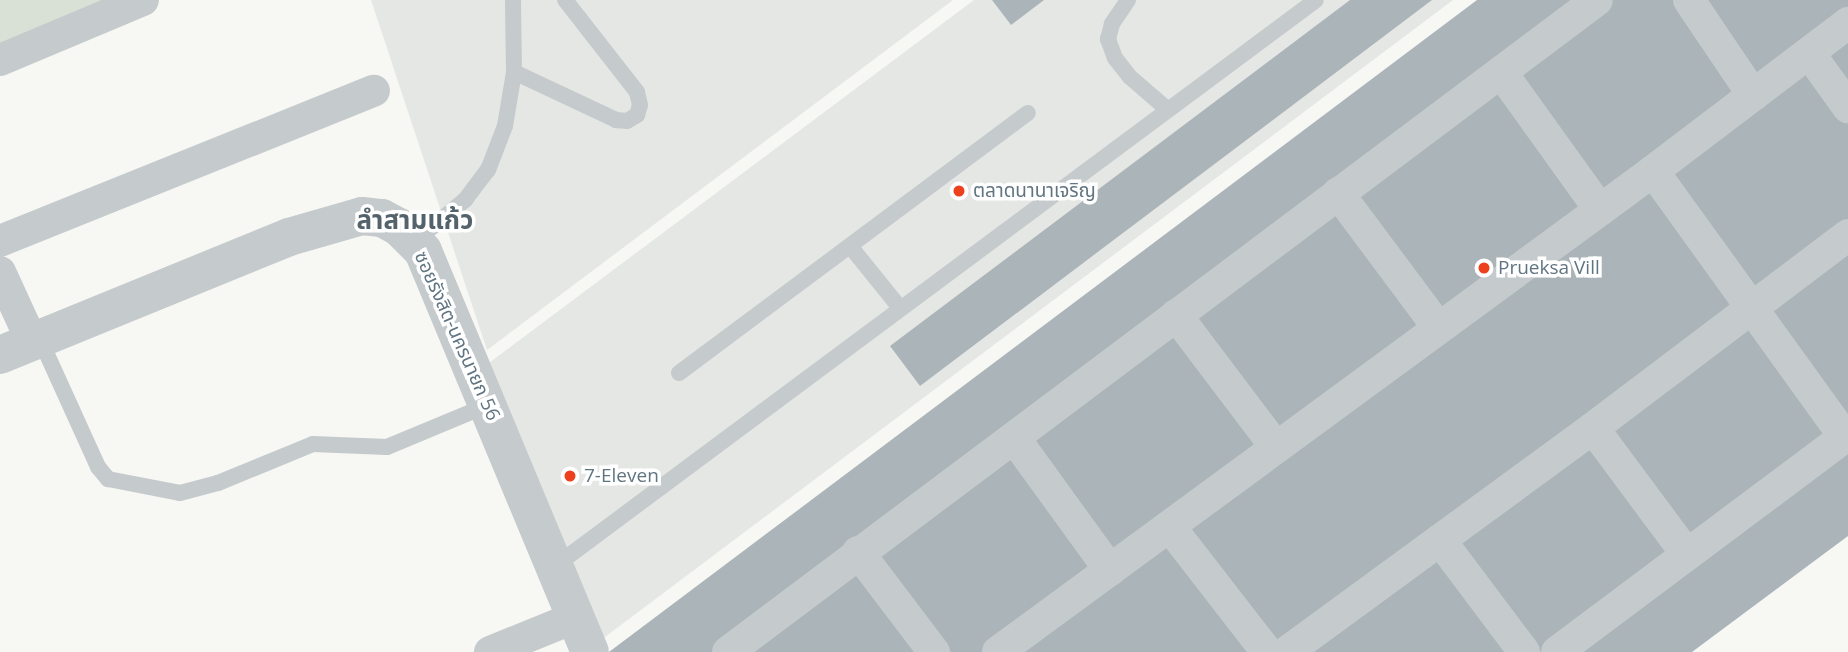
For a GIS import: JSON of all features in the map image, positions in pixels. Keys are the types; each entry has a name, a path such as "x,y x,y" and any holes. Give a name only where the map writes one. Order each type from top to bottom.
{"street":[{"path":"0,60 143,0"},
{"path":"728,652 1597,0"},
{"path":"1689,0 1753,95"},
{"path":"1003,651 1438,327 1600,210 1848,23"},
{"path":"1809,53 1848,107"},
{"path":"1501,72 1600,210"},
{"path":"0,241 374,91"},
{"path":"1557,652 1846,436 1750,308 1653,170"},
{"path":"1338,193 1438,327"},
{"name":"ซอยรังสิต-นครนายก 56","path":"16,344 332,222 362,216 382,218 399,226 423,251 590,652"},
{"path":"1287,652 1593,428 1848,235"},
{"path":"0,272 16,344"},
{"path":"1175,315 1276,447"},
{"path":"1593,428 1686,553"},
{"path":"1015,439 1110,570"},
{"path":"1170,527 1267,652"},
{"path":"1440,540 1524,652"},
{"path":"858,552 933,652"},
{"path":"490,652 576,617"}],"lane":[{"path":"415,241 465,200 488,170 505,126 514,72 513,0"},
{"path":"514,72 616,120 626,121 637,115 640,105 637,93 565,0"},
{"path":"1128,0 1112,24 1108,39 1115,58 1130,78 1167,109"},
{"path":"555,566 1309,2"},
{"path":"679,373 1027,113"},
{"path":"850,246 900,308"},
{"path":"16,344 108,479 180,493 218,483 313,444 387,447 488,405"}],"shaded area":[{"path":"0,0 110,0 0,44"},
{"path":"371,0 953,0 487,350"},
{"name":"ตลาดนานาเจริญ","path":"974,0 1453,0 585,652 465,381"}],"building":[{"path":"992,0 1044,0 1011,25"},
{"path":"1350,0 1432,0 920,386 890,346"},
{"name":"Prueksa Vill","path":"1477,0 1848,0 1848,536 1692,652 609,652"}],"place":[{"name":"ตลาดนานาเจริญ","path":"959,191"},
{"name":"Prueksa Vill","path":"1484,268"},
{"name":"7-Eleven","path":"570,476"}],"district":[{"name":"ลำสามแก้ว","path":"415,220"}]}
